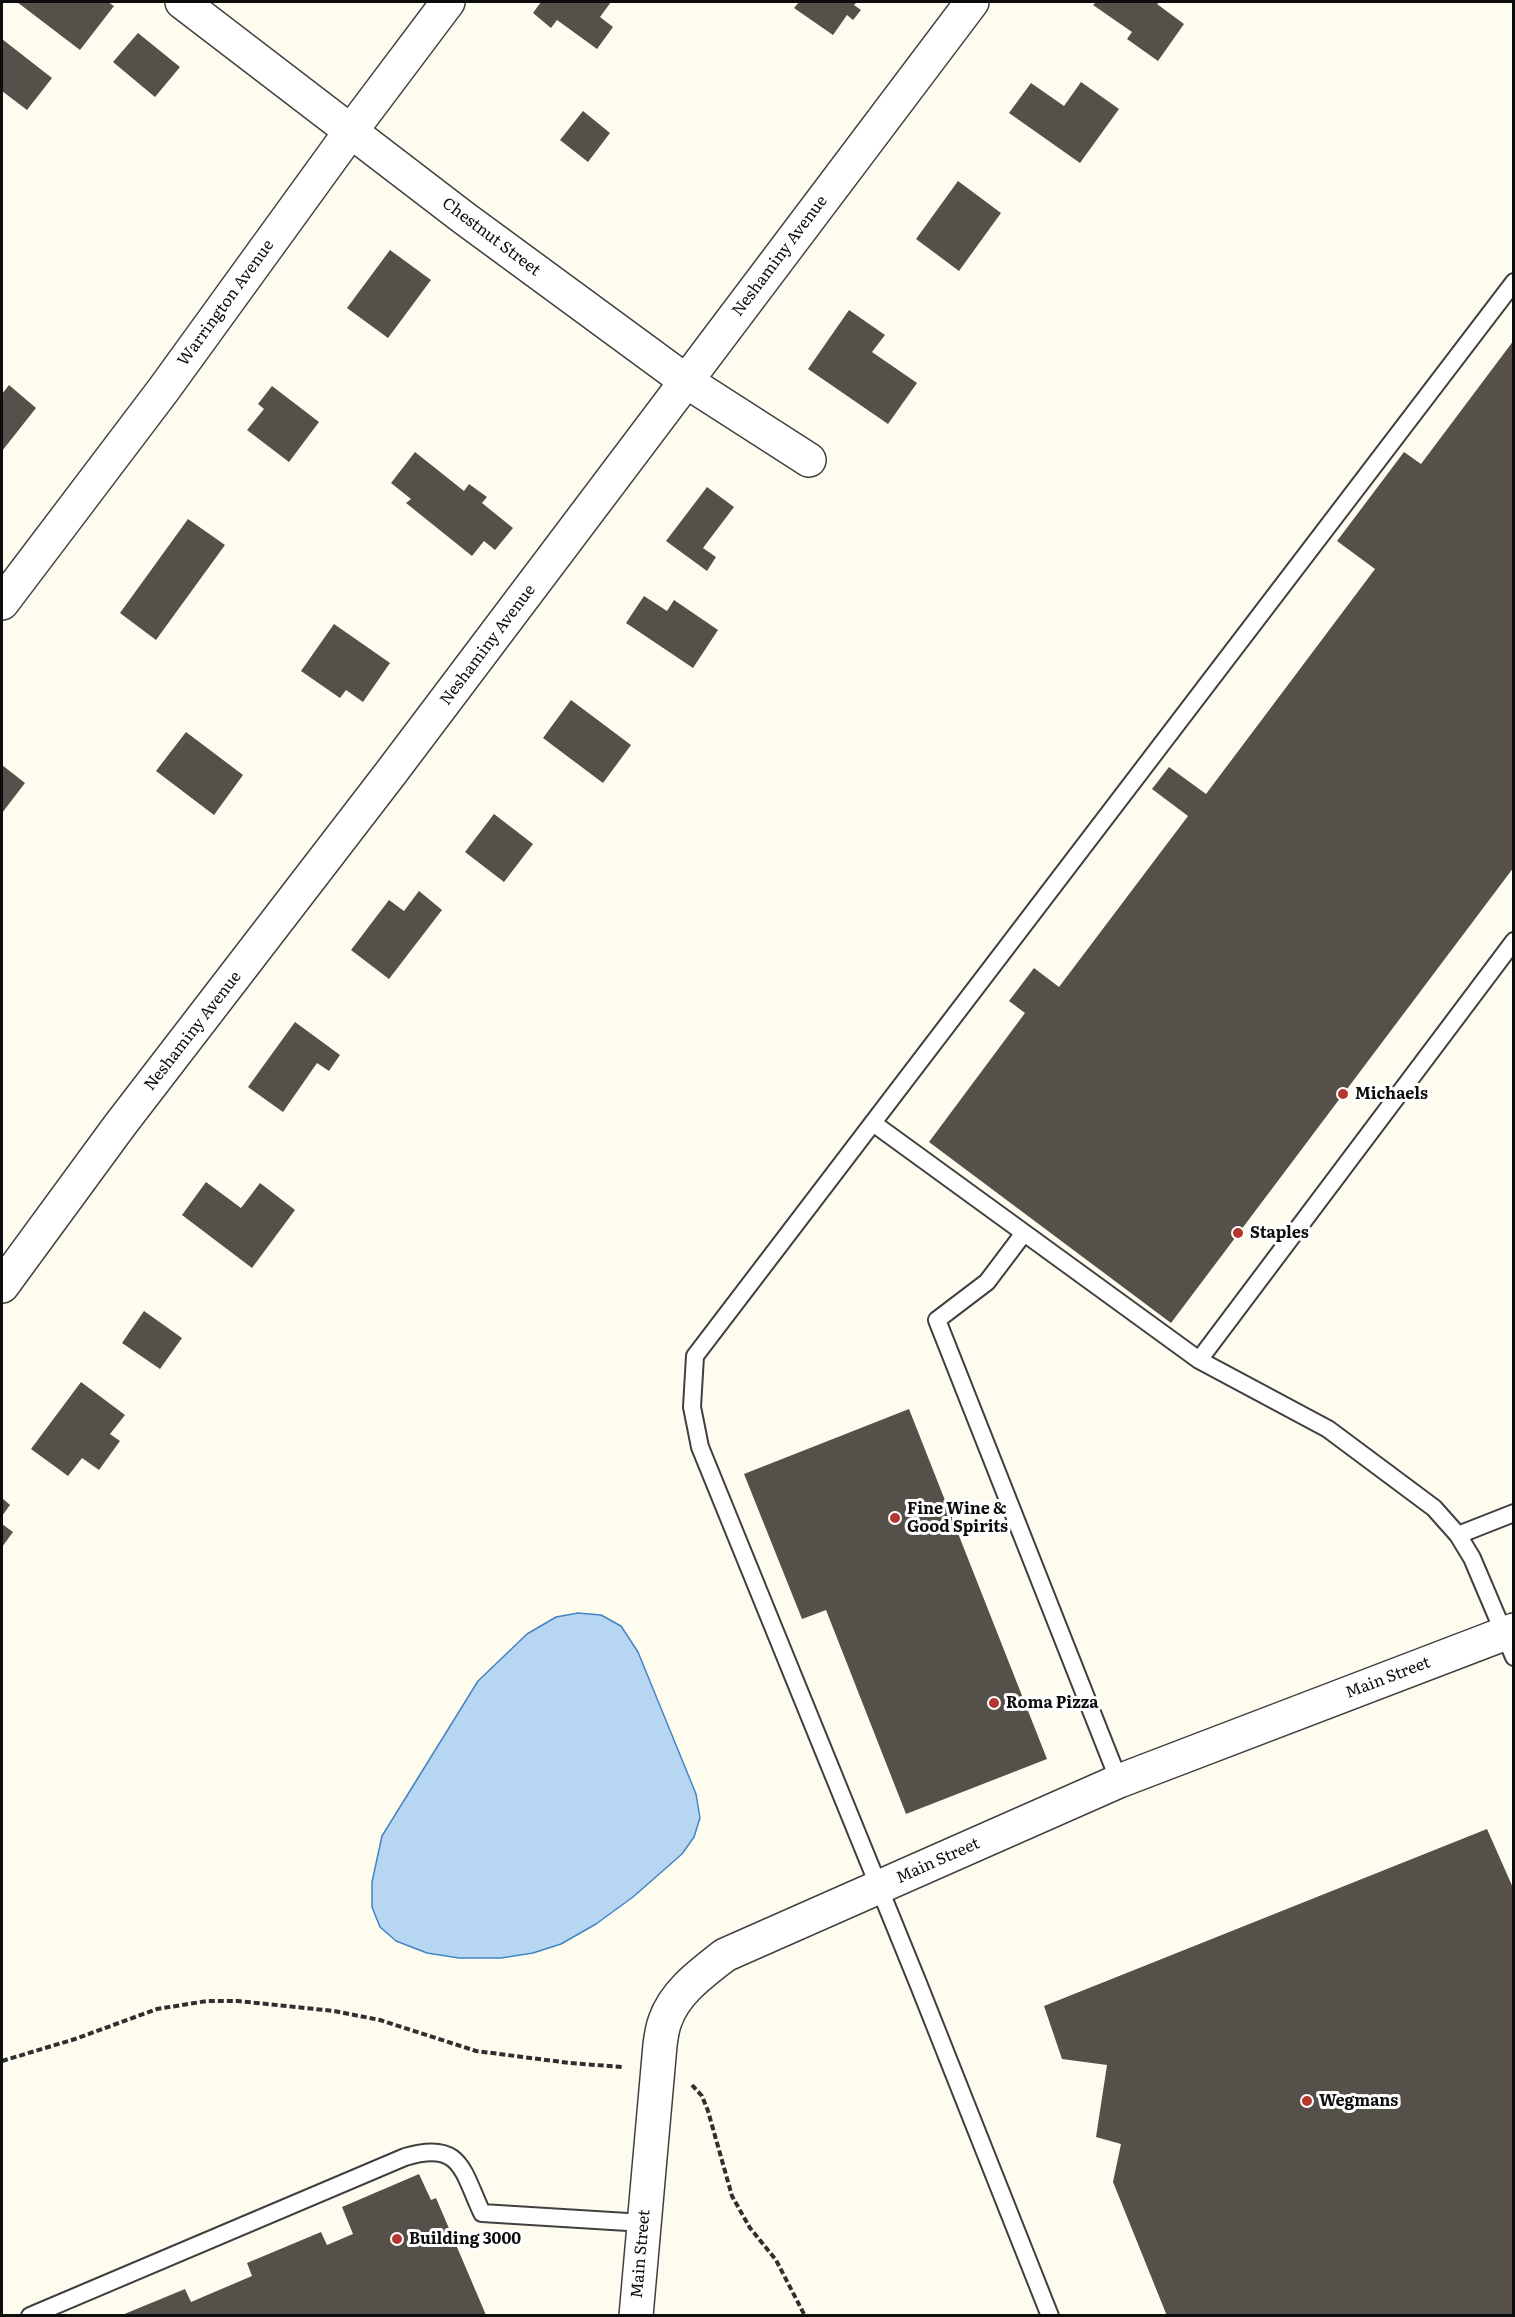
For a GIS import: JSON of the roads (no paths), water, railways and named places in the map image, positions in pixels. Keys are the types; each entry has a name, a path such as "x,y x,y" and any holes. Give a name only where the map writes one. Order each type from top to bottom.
{"street":[{"name":"Chestnut Street","path":"182,2 464,218 686,381 808,460"},
{"name":"Warrington Avenue","path":"2,603 164,389 351,131 448,2"},
{"name":"Neshaminy Avenue","path":"2,1286 120,1125 390,774 972,2"},
{"name":"Main Street","path":"636,2316 657,2070 665,2020 687,1986 704,1971 725,1955 1119,1781 1510,1640"}],"lane":[{"path":"1050,2316 700,1447 692,1407 692,1380 696,1356 1514,282"},
{"path":"1199,1359 1514,941"},
{"path":"873,1123 1199,1359 1328,1429 1434,1508 1458,1535 1472,1558 1510,1640"},
{"path":"1024,1233 987,1282 937,1320 1119,1781"},
{"path":"1458,1535 1514,1513"},
{"path":"30,2316 405,2157 431,2151 450,2155 457,2163 482,2213 644,2223"}],"water":[{"path":"578,1613 601,1615 621,1626 638,1652 696,1794 700,1818 694,1837 682,1854 633,1897 596,1924 561,1944 533,1953 501,1958 459,1958 427,1953 396,1941 380,1927 372,1907 372,1882 382,1836 478,1681 527,1634 556,1617"}],"place":[{"name":"Michaels","path":"1343,1094"},
{"name":"Staples","path":"1238,1233"},
{"name":"Fine Wine & Good Spirits","path":"895,1518"},
{"name":"Roma Pizza","path":"994,1703"},
{"name":"Wegmans","path":"1307,2101"},
{"name":"Building 3000","path":"397,2239"}]}
